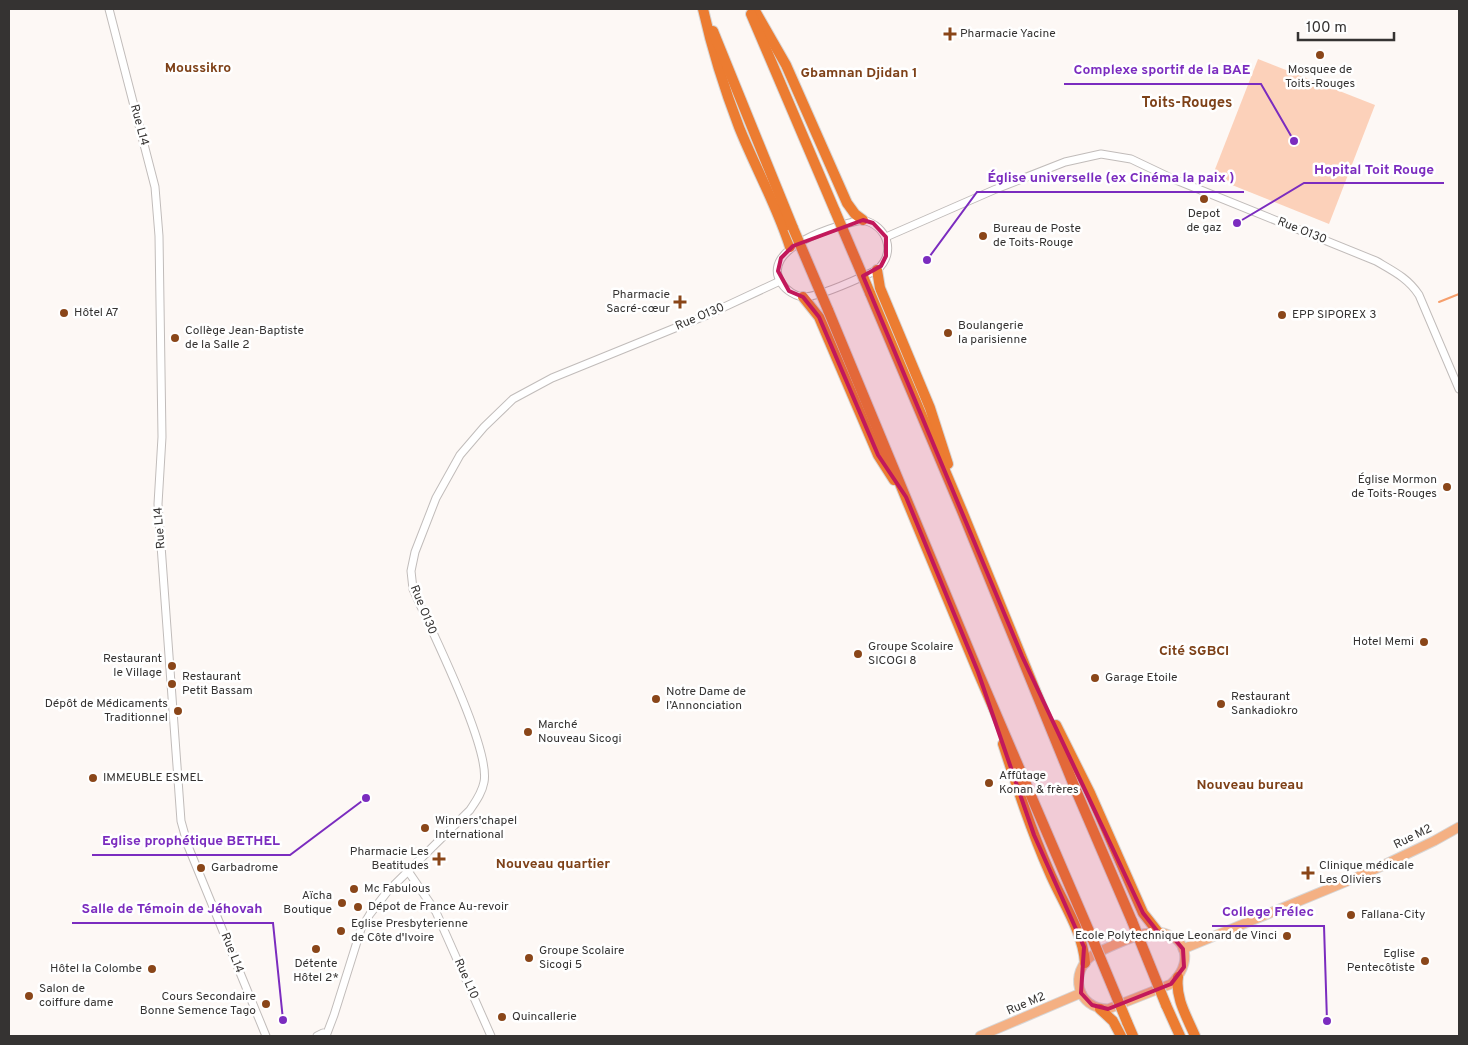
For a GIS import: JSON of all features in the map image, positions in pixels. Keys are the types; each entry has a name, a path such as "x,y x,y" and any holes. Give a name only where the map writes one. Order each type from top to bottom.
{"highway":[{"path":"703,9 978,672 1133,1036"},
{"path":"703,9 712,50 738,126 782,223 790,248"},
{"path":"749,9 962,511 1075,788 1180,1036"},
{"path":"754,9 786,65 847,203 855,214 863,220"},
{"path":"877,270 880,288 930,408 962,511"},
{"path":"804,297 819,317 878,455 906,497"},
{"path":"1022,656 1090,793 1143,913 1158,932"},
{"path":"978,672 1034,835 1084,947 1085,963"},
{"path":"1178,977 1176,988 1194,1036"},
{"path":"1100,1009 1113,1021 1121,1036"}],"main road":[{"name":"Rue M2","path":"1184,949 1367,873 1434,841 1459,826"},
{"path":"1158,932 1171,936 1184,949 1184,967 1171,984 1116,1007 1100,1009 1085,1000 1080,993 1078,980 1081,970 1093,955 1141,934 1158,932"},
{"name":"Rue M2","path":"980,1036 1080,993"}],"street":[{"name":"Rue L14","path":"108,9 148,157 157,206 162,437 158,504 181,821 188,846 266,1036"},
{"name":"Rue O130","path":"886,237 996,189 1065,162 1101,154 1131,159 1171,178 1376,261 1400,275 1413,286 1419,295 1459,389"},
{"path":"863,220 873,223 886,237 888,246 886,256 877,270 832,289 804,297 789,291 780,281 779,264 781,258 790,248 845,224 863,220"},
{"name":"Rue O130","path":"322,1036 330,1024 361,929 370,914 388,892 470,810 479,796 484,782 484,766 480,749 465,708 412,589 411,571 415,552 436,498 460,455 484,427 513,399 552,378 707,315 780,281"},
{"name":"Rue L10","path":"408,872 436,912 491,1036"},
{"path":"261,1023 271,1036"}],"highlighted area":[{"path":"863,220 873,223 886,237 886,256 881,266 863,276 1022,656 1143,913 1158,932 1171,935 1183,949 1184,967 1171,984 1108,1009 1092,1005 1081,993 1084,947 1034,835 978,672 906,497 878,455 819,317 803,297 789,291 778,271 781,258 793,246"}],"shaded area":[{"path":"1258,59 1375,105 1329,224 1212,177"}],"waterway":[{"path":"1439,302 1459,294"}],"place":[{"name":"Pharmacie Yacine","path":"950,34"},
{"name":"Mosquee de Toits-Rouges","path":"1320,55"},
{"name":"Complexe sportif de la BAE","path":"1294,141"},
{"name":"Depot de gaz","path":"1204,199"},
{"name":"Hopital Toit Rouge","path":"1237,223"},
{"name":"Bureau de Poste de Toits-Rouge","path":"983,236"},
{"name":"Église universelle (ex Cinéma la paix )","path":"927,260"},
{"name":"Pharmacie Sacré-cœur","path":"680,302"},
{"name":"Hôtel A7","path":"64,313"},
{"name":"EPP SIPOREX 3","path":"1282,315"},
{"name":"Boulangerie la parisienne","path":"948,333"},
{"name":"Collège Jean-Baptiste de la Salle 2","path":"175,338"},
{"name":"Église Mormon de Toits-Rouges","path":"1447,487"},
{"name":"Hotel Memi","path":"1424,642"},
{"name":"Groupe Scolaire SICOGI 8","path":"858,654"},
{"name":"Restaurant le Village","path":"172,666"},
{"name":"Garage Etoile","path":"1095,678"},
{"name":"Restaurant Petit Bassam","path":"172,684"},
{"name":"Notre Dame de l’Annonciation","path":"656,699"},
{"name":"Restaurant Sankadiokro","path":"1221,704"},
{"name":"Dépôt de Médicaments Traditionnel","path":"178,711"},
{"name":"Marché Nouveau Sicogi","path":"528,732"},
{"name":"IMMEUBLE ESMEL","path":"93,778"},
{"name":"Affûtage Konan & frères","path":"989,783"},
{"name":"Eglise prophétique BETHEL","path":"366,798"},
{"name":"Winners'chapel International","path":"425,828"},
{"name":"Pharmacie Les Beatitudes","path":"439,859"},
{"name":"Garbadrome","path":"201,868"},
{"name":"Clinique médicale Les Oliviers","path":"1308,873"},
{"name":"Mc Fabulous","path":"354,889"},
{"name":"Aïcha Boutique","path":"342,903"},
{"name":"Dépot de France Au-revoir","path":"358,907"},
{"name":"Fallana-City","path":"1351,915"},
{"name":"Eglise Presbyterienne de Côte d'Ivoire","path":"341,931"},
{"name":"Ecole Polytechnique Leonard de Vinci","path":"1287,936"},
{"name":"Détente Hôtel 2*","path":"316,949"},
{"name":"Groupe Scolaire Sicogi 5","path":"529,958"},
{"name":"Eglise Pentecôtiste","path":"1425,961"},
{"name":"Hôtel la Colombe","path":"152,969"},
{"name":"Salon de coiffure dame","path":"29,996"},
{"name":"Cours Secondaire Bonne Semence Tago","path":"266,1004"},
{"name":"Quincallerie","path":"502,1017"},
{"name":"Salle de Témoin de Jéhovah","path":"283,1020"},
{"name":"College Frélec","path":"1327,1021"}],"district":[{"name":"Moussikro","path":"198,68"},
{"name":"Gbamnan Djidan 1","path":"859,73"},
{"name":"Toits-Rouges","path":"1187,103"},
{"name":"Cité SGBCI","path":"1194,651"},
{"name":"Nouveau bureau","path":"1250,785"},
{"name":"Nouveau quartier","path":"553,864"}]}
